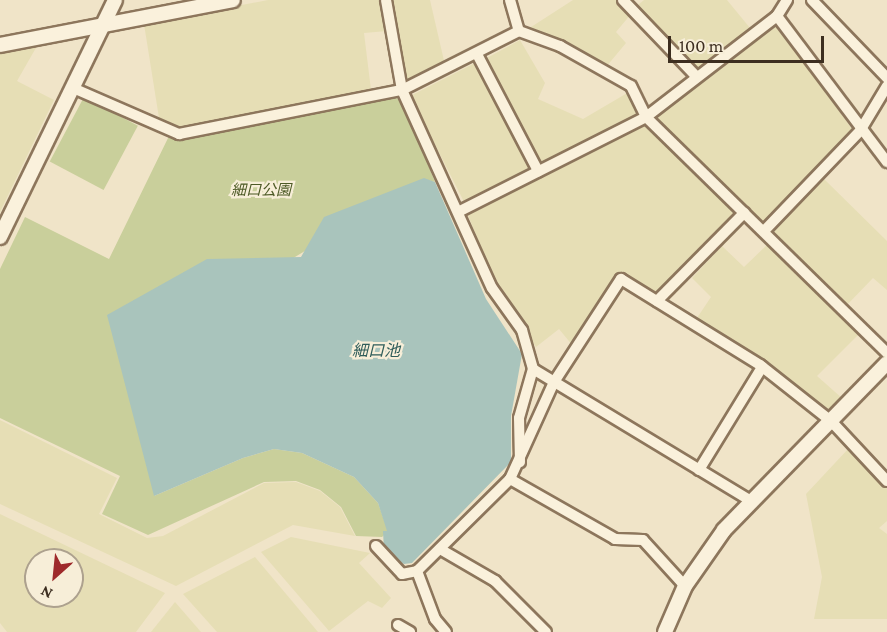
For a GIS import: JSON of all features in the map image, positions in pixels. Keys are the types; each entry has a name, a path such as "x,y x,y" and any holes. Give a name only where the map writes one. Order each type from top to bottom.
{"street":[{"path":"0,237 115,0"},
{"path":"0,45 233,0"},
{"path":"386,0 402,90 460,211 492,288 522,330 533,369 519,418 520,465"},
{"path":"510,0 519,31"},
{"path":"623,0 696,76"},
{"path":"460,211 646,117 696,76 777,16 788,0"},
{"path":"812,0 887,78"},
{"path":"777,16 860,131 887,162"},
{"path":"73,88 179,134 402,90 478,56 519,31"},
{"path":"519,31 560,46 630,86 646,117 887,353"},
{"path":"478,56 538,171"},
{"path":"764,231 860,131 887,86"},
{"path":"657,301 744,213"},
{"path":"376,546 402,574 417,571 510,479 520,465 554,382 621,279 762,367 831,421 887,481"},
{"path":"665,632 685,586 751,501 887,363"},
{"path":"699,470 762,367"},
{"path":"533,369 751,501"},
{"path":"510,479 615,539 643,540 685,586"},
{"path":"440,549 495,581 546,632"},
{"path":"417,571 435,619 446,632"},
{"path":"429,632 435,619"},
{"path":"398,625 410,632"}],"shaded area":[{"path":"268,0 381,0 387,31 364,33 371,90 180,128 159,118 144,24"},
{"path":"393,0 430,0 445,65 407,84"},
{"path":"573,0 617,0 631,14 616,32 626,43 606,67 528,29"},
{"path":"644,0 727,0 750,28 697,70 638,5"},
{"path":"778,25 854,132 766,224 654,119"},
{"path":"520,40 545,83 538,99 583,119 629,92 640,117 540,166 485,59"},
{"path":"37,46 17,81 54,100 0,212 0,52"},
{"path":"477,62 532,171 466,205 410,96"},
{"path":"646,123 739,213 657,295 620,273 573,346 559,329 536,347 496,284 467,213"},
{"path":"824,179 887,241 887,290 873,278 846,306 773,232"},
{"path":"769,243 859,334 817,376 843,399 830,413 754,355 695,321 711,297 692,278 722,246 744,267"},
{"path":"0,420 117,478 99,514 147,538 163,536 264,483 296,482 320,491 340,507 355,536 293,525 176,586 0,504"},
{"path":"849,448 887,488 887,521 879,528 887,534 887,619 814,619 822,577 806,494"},
{"path":"0,514 71,548 24,548 24,608 84,608 84,554 165,593 136,632 7,632 0,623"},
{"path":"291,537 370,553 359,563 391,598 382,608 368,601 329,631 261,552"},
{"path":"255,557 318,632 217,632 183,594"},
{"path":"175,602 201,632 151,632"}],"green space":[{"path":"84,97 138,126 104,190 50,161"},
{"name":"細口公園","path":"393,97 402,100 435,182 424,179 290,260 154,496 243,458 274,449 302,453 354,477 378,503 388,531 382,537 356,536 341,507 320,490 296,481 264,482 148,535 102,514 120,476 0,418 0,269 25,217 109,259 170,134"}],"water":[{"name":"細口池","path":"424,178 435,182 486,299 522,354 511,416 511,462 412,563 404,564 384,551 383,531 387,531 378,503 354,477 302,453 274,449 243,458 154,496 107,315 207,259 301,257 324,217"}]}
